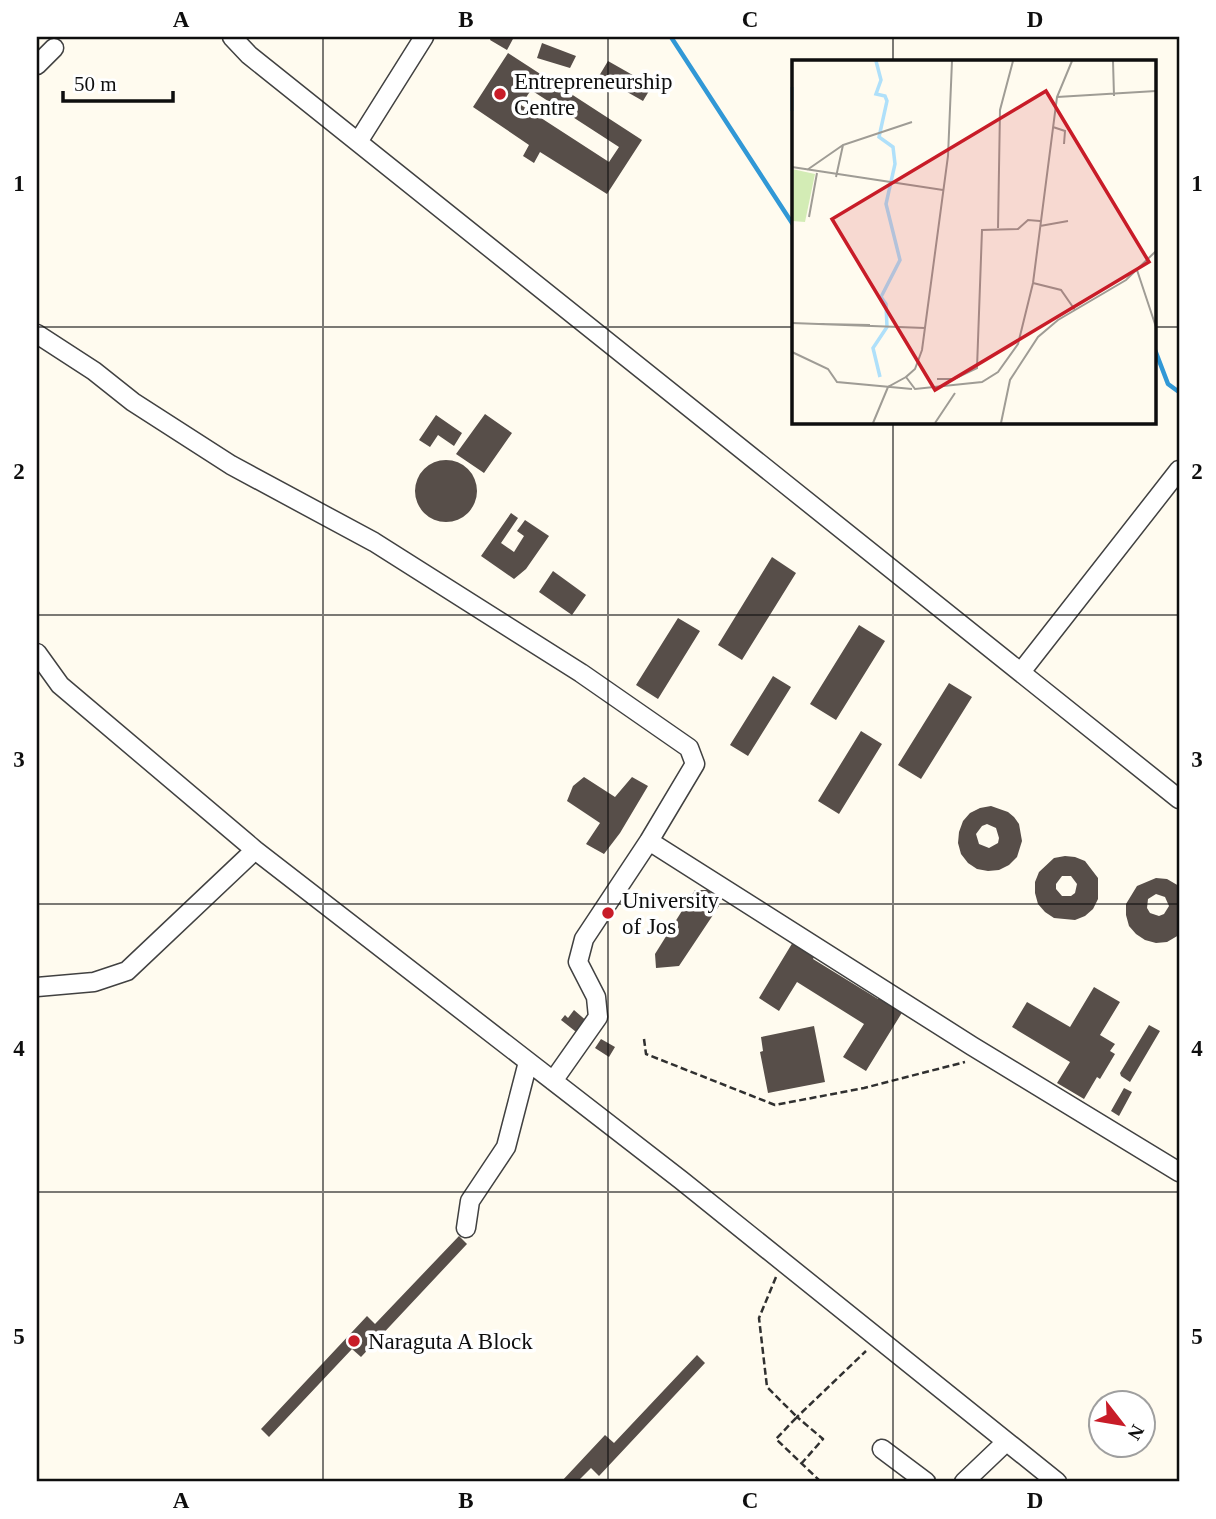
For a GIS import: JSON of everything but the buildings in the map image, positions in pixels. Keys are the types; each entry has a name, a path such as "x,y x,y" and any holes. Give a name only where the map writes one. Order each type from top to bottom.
{"lane":[{"path":"232,37 250,55 358,142 1179,799"},
{"path":"358,142 424,37"},
{"path":"37,65 54,48"},
{"path":"37,334 94,371 144,409 231,464 385,550 581,673 689,748 695,764 649,841 584,939 578,962 596,997 598,1017 553,1081"},
{"path":"1021,672 1179,470"},
{"path":"37,653 60,685 256,849 553,1081 1057,1482"},
{"path":"649,841 989,1056 1179,1172"},
{"path":"37,987 94,982 127,971 256,849"},
{"path":"466,1228 470,1200 506,1147 528,1062"},
{"path":"964,1482 1006,1442"},
{"path":"883,1449 926,1482"}],"path":[{"path":"644,1039 646,1054 775,1105 864,1088 989,1056"},
{"path":"782,1262 759,1318 767,1387 823,1439 801,1464"},
{"path":"821,1482 776,1439 878,1340"}],"waterway":[{"path":"671,37 792,223"},
{"path":"1156,353 1168,384 1179,392"}],"place":[{"name":"Entrepreneurship Centre","path":"500,94"},
{"name":"University of Jos","path":"608,913"},
{"name":"Naraguta A Block","path":"354,1341"}]}
